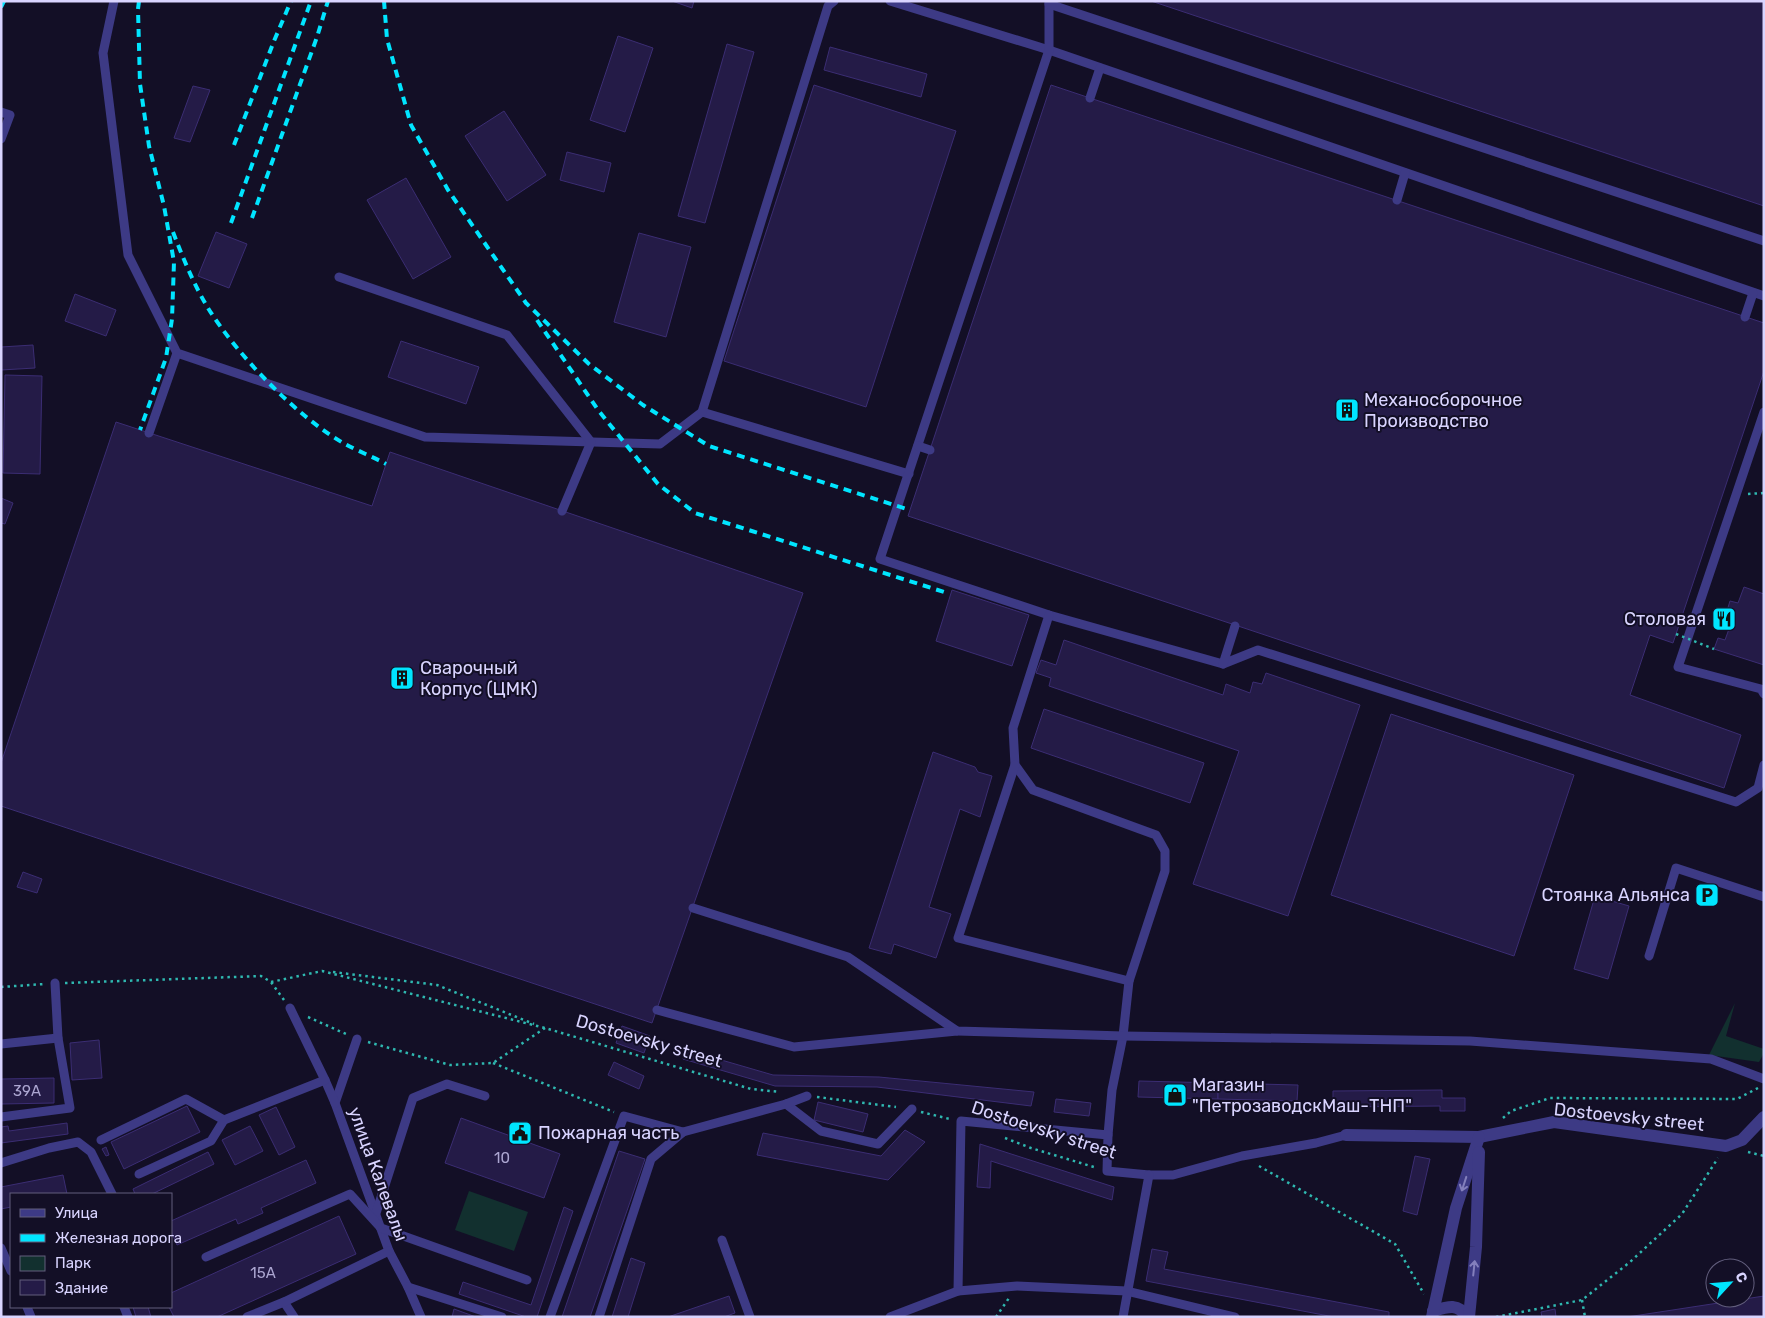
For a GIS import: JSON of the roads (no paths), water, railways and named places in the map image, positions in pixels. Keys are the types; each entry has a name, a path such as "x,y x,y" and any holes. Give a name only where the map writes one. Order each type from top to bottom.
{"street":[{"name":"Dostoevsky street","path":"1346,1135 1479,1137 1554,1122 1726,1146 1742,1140 1764,1117"},
{"path":"1433,1314 1456,1208 1479,1137"},
{"path":"1468,1317 1476,1247 1479,1137"},
{"path":"1433,1314 1448,1306 1456,1307 1468,1317"}],"lane":[{"path":"114,1 103,53 128,255 177,353 425,437 660,444 702,412 828,6 834,1"},
{"path":"890,1 1049,50 1764,296"},
{"path":"1764,240 1049,2 1049,50 880,559 1049,615 1223,664 1258,650 1736,802 1758,788 1764,765"},
{"path":"1090,98 1100,68"},
{"path":"1,112 10,115 1,139"},
{"path":"1397,200 1406,173"},
{"path":"339,277 507,335 591,442"},
{"path":"1746,316 1753,293"},
{"path":"149,432 177,353"},
{"path":"702,412 908,474"},
{"path":"1764,412 1678,667 1761,689 1764,694"},
{"path":"562,511 591,442"},
{"path":"918,446 930,450"},
{"path":"1049,615 1013,728 1015,765 958,938 1129,981"},
{"path":"1223,664 1235,626"},
{"path":"958,1291 961,1122 1108,1135 1112,1090 1124,1036 1129,981 1165,871 1166,851 1156,836 1033,790 1015,765"},
{"path":"1649,956 1676,868 1764,897"},
{"path":"693,908 848,957 957,1031"},
{"path":"1,1117 70,1108 58,1038 54,983"},
{"path":"290,1008 335,1103"},
{"path":"657,1010 794,1047 957,1031 1124,1036 1470,1041 1711,1059 1764,1079"},
{"path":"1,1044 58,1038"},
{"name":"улица Калевалы","path":"357,1039 335,1103 380,1228 421,1317"},
{"path":"139,1174 211,1141 224,1120 325,1080"},
{"path":"376,1213 413,1098 447,1084 485,1096"},
{"path":"600,1317 651,1159 683,1132 786,1104 807,1096"},
{"path":"102,1140 186,1099 224,1120"},
{"path":"786,1104 821,1131 878,1144 912,1109"},
{"path":"550,1317 624,1116 683,1132"},
{"name":"Dostoevsky street","path":"1108,1135 1107,1171 1149,1175 1173,1175 1242,1156 1316,1143 1346,1135"},
{"path":"1,1163 49,1148 78,1142 92,1152 112,1193"},
{"path":"1123,1317 1149,1175"},
{"path":"206,1257 350,1194 380,1228 527,1280"},
{"path":"722,1240 750,1317"},
{"path":"1,1248 10,1269"},
{"path":"247,1317 284,1302 389,1250"},
{"path":"890,1317 958,1291 1016,1286 1127,1291 1234,1317"},
{"path":"408,1288 502,1317"},
{"path":"284,1302 294,1317"}],"railway":[{"path":"1,7 4,1"},
{"path":"139,1 140,84 149,146 164,206 174,262 172,319 166,358 140,430"},
{"path":"234,145 291,1"},
{"path":"231,223 311,1"},
{"path":"252,218 317,37 328,1"},
{"path":"384,1 387,39 411,125 448,190 526,303 589,364 643,405 709,446 910,510"},
{"path":"173,232 189,271 208,308 251,365 307,418 345,444 386,464"},
{"path":"537,320 598,410 658,484 695,513 944,592"}],"place":[{"name":"Механосборочное Производство","path":"1347,410"},
{"name":"Столовая","path":"1724,619"},
{"name":"Сварочный Корпус (ЦМК)","path":"402,678"},
{"name":"Стоянка Альянса","path":"1707,895"},
{"name":"Магазин \"ПетрозаводскМаш-ТНП\"","path":"1175,1095"},
{"name":"Пожарная часть","path":"520,1133"}]}
